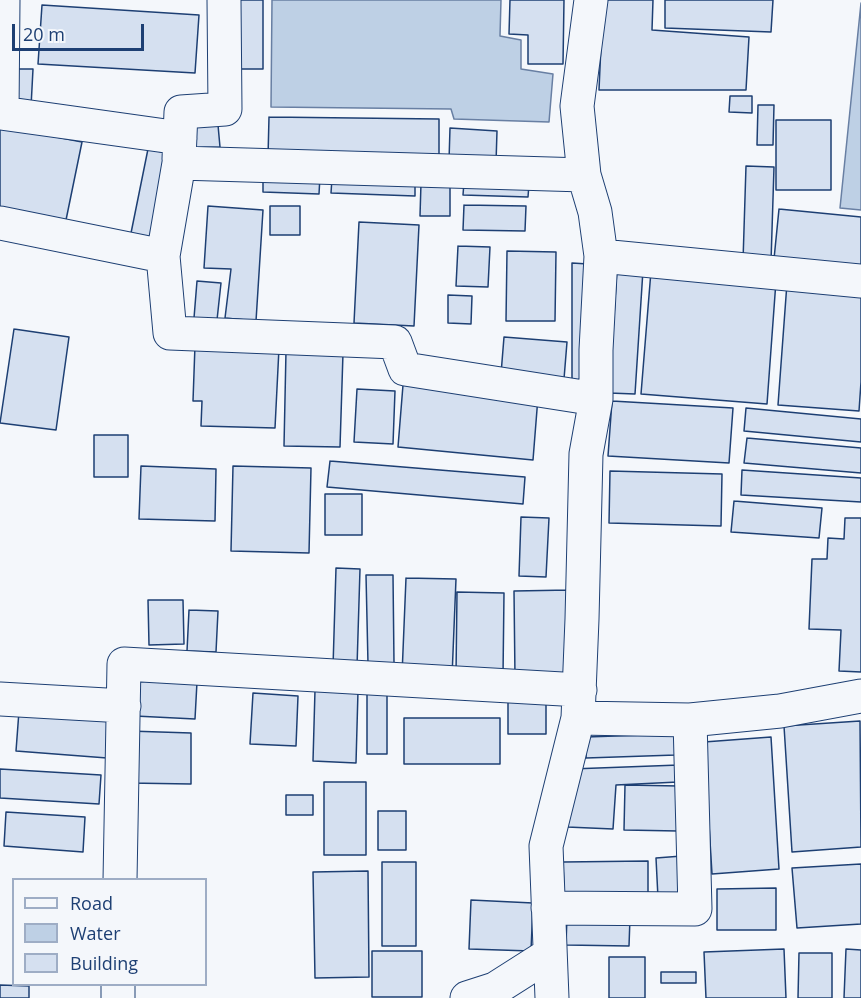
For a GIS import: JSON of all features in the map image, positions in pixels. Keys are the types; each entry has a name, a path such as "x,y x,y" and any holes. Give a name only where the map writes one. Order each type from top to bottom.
{"street":[{"path":"3,0 2,113 180,151 584,175"},
{"path":"224,0 225,109 181,112 180,151 163,256 170,333 395,342 405,369 596,399"},
{"path":"552,998 546,846 579,704 586,454 596,399 601,256 595,212 584,175 577,106 591,0"},
{"path":"0,223 163,256"},
{"path":"601,256 861,281"},
{"path":"120,878 124,664 579,704 690,720 780,711 861,696"},
{"path":"0,699 124,706"},
{"path":"548,909 695,909 690,720"},
{"path":"467,998 495,989 550,954"}],"water":[{"path":"272,0 501,0 500,36 521,40 521,69 553,74 549,122 454,119 451,109 271,107"},
{"path":"861,3 861,210 840,208"}],"building":[{"path":"231,0 263,0 263,69 231,69"},
{"path":"510,0 564,0 563,64 528,64 528,35 509,34"},
{"path":"603,0 653,0 652,30 749,37 746,90 599,90"},
{"path":"665,0 773,0 771,32 665,28"},
{"path":"42,5 199,15 195,73 38,64"},
{"path":"13,69 33,69 31,107 12,106"},
{"path":"730,96 752,96 752,113 729,112"},
{"path":"758,105 774,105 773,145 757,145"},
{"path":"269,117 439,119 439,160 268,157"},
{"path":"776,120 831,120 831,190 776,190"},
{"path":"218,125 220,147 189,148 188,127"},
{"path":"0,126 82,142 66,220 0,207"},
{"path":"450,128 497,131 496,163 449,161"},
{"path":"148,149 171,154 153,242 130,238"},
{"path":"746,166 774,167 771,262 743,261"},
{"path":"263,174 320,176 319,194 263,192"},
{"path":"332,178 415,181 415,196 331,193"},
{"path":"464,182 529,184 528,197 463,195"},
{"path":"421,183 450,183 450,216 420,216"},
{"path":"464,205 526,206 525,231 463,230"},
{"path":"208,206 263,210 256,321 225,318 231,269 204,268"},
{"path":"270,206 300,206 300,235 270,235"},
{"path":"779,209 861,217 861,269 774,259"},
{"path":"359,222 419,225 414,326 354,323"},
{"path":"458,246 490,247 488,287 456,286"},
{"path":"507,251 556,252 555,321 506,321"},
{"path":"572,263 588,264 588,388 572,388"},
{"path":"617,269 643,270 635,394 609,393"},
{"path":"651,271 776,281 767,404 641,394"},
{"path":"197,281 221,283 217,320 194,318"},
{"path":"787,283 861,288 859,411 778,405"},
{"path":"448,295 472,296 471,324 448,323"},
{"path":"14,329 69,337 56,430 0,423"},
{"path":"504,337 567,342 564,379 501,374"},
{"path":"195,345 279,348 275,428 201,426 202,401 193,401"},
{"path":"286,351 343,353 340,447 284,446"},
{"path":"403,385 538,397 533,460 398,447"},
{"path":"357,389 395,391 393,444 354,442"},
{"path":"612,401 733,408 729,463 608,456"},
{"path":"746,408 861,419 861,442 744,431"},
{"path":"94,435 128,435 128,477 94,477"},
{"path":"747,438 861,448 861,473 744,463"},
{"path":"330,461 525,477 523,504 327,487"},
{"path":"141,466 216,469 215,521 139,519"},
{"path":"233,466 311,468 309,553 231,551"},
{"path":"742,470 861,478 861,502 741,495"},
{"path":"610,471 722,474 721,526 609,523"},
{"path":"325,494 362,494 362,535 325,535"},
{"path":"734,501 822,508 819,538 731,532"},
{"path":"521,517 549,518 546,577 519,576"},
{"path":"845,518 861,518 861,672 839,671 841,630 809,629 812,559 827,559 828,538 844,539"},
{"path":"336,568 360,569 357,667 333,667"},
{"path":"366,575 393,575 394,663 368,664"},
{"path":"406,578 456,579 452,677 402,675"},
{"path":"570,590 572,678 515,678 514,591"},
{"path":"457,592 504,593 503,676 456,675"},
{"path":"148,600 183,600 184,644 149,645"},
{"path":"189,610 218,611 216,652 187,651"},
{"path":"137,680 197,682 195,719 135,716"},
{"path":"367,689 387,689 387,754 367,754"},
{"path":"315,690 358,691 356,763 313,761"},
{"path":"253,693 298,696 296,746 250,744"},
{"path":"508,698 546,698 546,734 508,734"},
{"path":"19,711 111,718 107,758 16,751"},
{"path":"404,718 500,718 500,764 404,764"},
{"path":"860,721 861,847 792,852 784,726"},
{"path":"129,731 191,733 191,784 128,783"},
{"path":"675,734 676,755 586,758 586,737"},
{"path":"771,737 779,869 712,874 704,742"},
{"path":"679,765 678,782 616,785 613,829 567,827 571,769"},
{"path":"0,769 101,775 99,804 0,798"},
{"path":"324,782 366,782 366,855 324,855"},
{"path":"625,785 679,786 678,831 624,830"},
{"path":"286,795 313,795 313,815 286,815"},
{"path":"378,811 406,811 406,850 378,850"},
{"path":"6,812 85,817 83,852 4,846"},
{"path":"682,856 685,897 658,898 656,858"},
{"path":"648,861 648,895 564,895 563,862"},
{"path":"382,862 416,862 416,946 382,946"},
{"path":"861,864 861,924 797,928 792,868"},
{"path":"368,871 369,977 315,978 313,872"},
{"path":"776,888 776,930 717,930 717,889"},
{"path":"471,900 533,903 531,951 469,949"},
{"path":"567,916 630,918 629,946 566,945"},
{"path":"784,949 786,998 706,998 704,952"},
{"path":"846,949 861,950 861,998 844,998"},
{"path":"372,951 422,951 422,997 372,997"},
{"path":"799,953 832,953 832,998 798,998"},
{"path":"609,957 645,957 645,998 609,998"},
{"path":"661,972 696,972 696,983 661,983"},
{"path":"0,985 29,986 29,998 0,998"}]}
